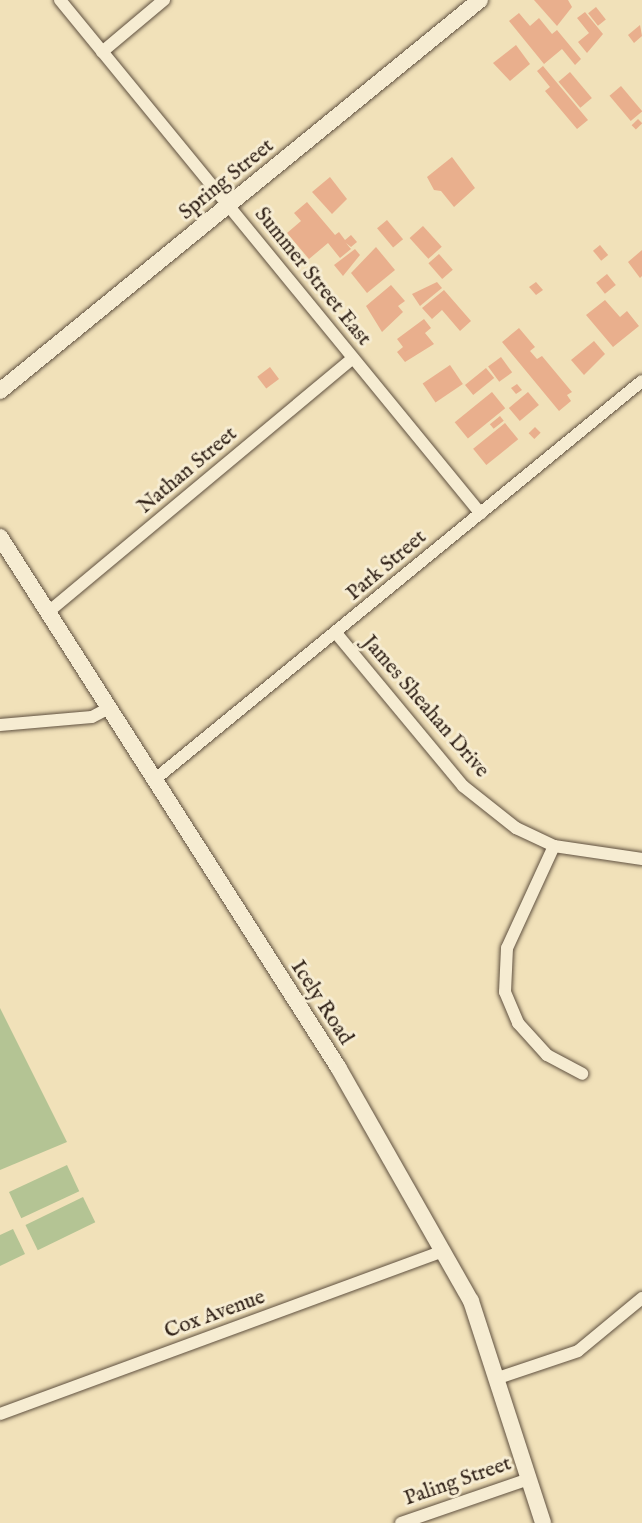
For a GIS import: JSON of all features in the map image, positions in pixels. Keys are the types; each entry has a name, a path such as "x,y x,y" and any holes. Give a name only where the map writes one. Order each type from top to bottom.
{"street":[{"name":"Summer Street East","path":"60,0 481,513"},
{"path":"102,52 164,0"},
{"name":"Spring Street","path":"0,391 476,1"},
{"name":"Nathan Street","path":"47,613 353,358"},
{"name":"Park Street","path":"154,780 642,381"},
{"name":"Icely Road","path":"0,537 343,1075 479,1316 543,1523"},
{"name":"James Sheahan Drive","path":"336,633 463,786 516,828 554,846 642,859"},
{"path":"0,725 92,717 109,708"},
{"path":"554,846 507,948 505,992 518,1023 547,1055 582,1074"},
{"name":"Cox Avenue","path":"0,1414 442,1251"},
{"path":"498,1378 578,1351 642,1298"},
{"name":"Paling Street","path":"401,1523 529,1479"}],"green space":[{"path":"0,1008 67,1142 0,1170"},
{"path":"67,1165 79,1191 21,1218 9,1192"},
{"path":"83,1197 95,1222 38,1250 25,1225"},
{"path":"13,1229 25,1254 0,1266 0,1235"}],"building":[{"path":"534,0 568,0 572,7 557,26"},
{"path":"596,7 606,20 598,26 588,13"},
{"path":"585,12 603,34 587,53 578,42 589,33 577,18"},
{"path":"519,13 530,26 539,18 552,34 557,30 581,59 575,65 562,49 544,64 509,21"},
{"path":"640,25 642,36 634,43 628,35"},
{"path":"516,45 530,64 510,81 493,63"},
{"path":"543,66 588,120 577,129 545,91 550,87 537,71"},
{"path":"570,72 592,98 580,108 559,82"},
{"path":"621,86 642,111 631,121 610,96"},
{"path":"638,119 642,123 636,130 632,125"},
{"path":"452,157 475,188 454,207 441,191 434,190 427,177"},
{"path":"330,177 347,199 332,214 312,192"},
{"path":"307,202 335,235 339,232 345,240 351,235 357,242 351,247 346,243 351,249 340,258 328,243 309,259 287,233 301,221 294,213"},
{"path":"387,220 403,239 393,248 377,228"},
{"path":"423,226 442,247 428,259 410,238"},
{"path":"600,245 608,255 601,261 593,251"},
{"path":"376,247 395,270 367,293 351,273"},
{"path":"355,249 360,255 343,276 334,265"},
{"path":"642,250 642,276 640,278 628,262"},
{"path":"439,254 453,270 442,279 428,263"},
{"path":"607,274 616,285 605,294 596,283"},
{"path":"437,282 442,288 420,306 412,294"},
{"path":"536,282 543,290 536,295 529,287"},
{"path":"391,285 405,301 398,306 403,312 382,332 366,306"},
{"path":"444,290 471,321 460,331 442,310 432,319 422,308"},
{"path":"605,300 620,317 627,311 639,326 613,347 586,315"},
{"path":"424,319 431,328 425,333 434,344 405,362 397,352 403,347 397,339"},
{"path":"519,328 535,347 530,351 537,359 542,356 572,392 567,395 571,401 559,411 502,342"},
{"path":"594,341 605,354 584,375 571,360"},
{"path":"501,357 512,372 499,382 488,366"},
{"path":"450,365 463,384 436,403 423,383"},
{"path":"270,367 279,379 266,389 257,377"},
{"path":"486,368 494,378 473,395 465,385"},
{"path":"517,384 522,390 516,394 511,388"},
{"path":"492,392 505,408 468,439 455,422"},
{"path":"528,392 539,405 520,421 509,408"},
{"path":"500,416 504,421 494,429 490,424"},
{"path":"505,423 518,439 486,465 473,449"},
{"path":"535,427 541,433 534,439 529,433"}]}
